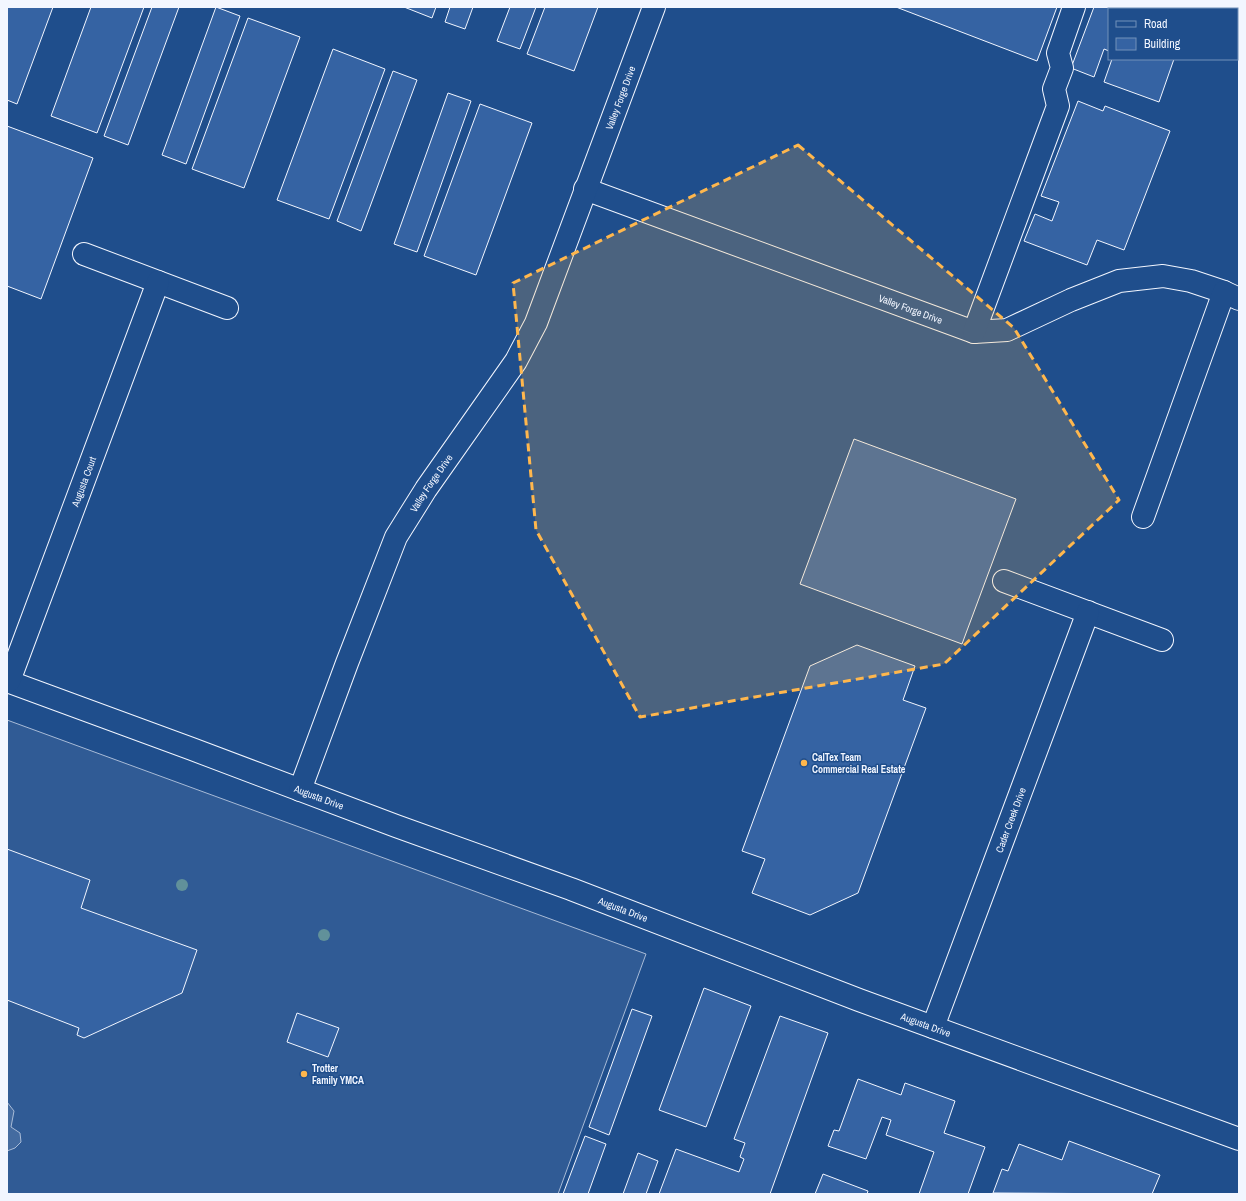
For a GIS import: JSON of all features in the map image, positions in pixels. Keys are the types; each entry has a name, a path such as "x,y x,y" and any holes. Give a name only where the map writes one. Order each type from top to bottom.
{"street":[{"name":"Valley Forge Drive","path":"300,790 396,537 426,489 516,361 536,323 654,7"},
{"path":"974,332 1058,106 1054,88 1062,68 1058,53 1074,7"},
{"name":"Valley Forge Drive","path":"585,189 974,332 1007,330 1070,300 1119,281 1163,276 1191,281 1232,296"},
{"path":"84,254 227,308"},
{"name":"Augusta Court","path":"8,681 158,282"},
{"path":"1143,517 1232,296"},
{"path":"1004,581 1162,640"},
{"name":"Cader Creek Drive","path":"934,1027 1088,612"},
{"name":"Augusta Drive","path":"8,681 396,826 571,889 859,1000 1239,1139"}],"highlighted area":[{"path":"798,145 1014,328 1119,500 944,664 640,717 536,530 513,283"}],"shaded area":[{"name":"Trotter Family YMCA","path":"7,720 646,954 558,1194 7,1194"},
{"path":"7,1102 14,1111 11,1127 20,1133 21,1142 15,1148 7,1151"}],"building":[{"path":"7,7 53,7 17,104 7,100"},
{"path":"91,7 144,7 97,133 51,116"},
{"path":"152,7 179,7 128,145 104,136"},
{"path":"216,7 240,16 186,164 162,155"},
{"path":"404,7 436,7 432,18"},
{"path":"450,7 473,7 465,29 445,22"},
{"path":"510,7 536,7 520,49 497,41"},
{"path":"545,7 598,7 574,71 527,54"},
{"path":"896,7 1057,7 1037,61"},
{"path":"1094,7 1193,7 1108,8 1108,51 1104,49 1094,77 1071,68"},
{"path":"248,18 300,37 244,188 192,169"},
{"path":"333,49 385,69 329,219 277,200"},
{"path":"1112,60 1174,60 1159,102 1104,82"},
{"path":"393,71 417,80 361,231 337,221"},
{"path":"448,93 471,101 417,252 394,244"},
{"path":"1078,101 1103,111 1105,106 1170,131 1124,250 1097,240 1087,265 1024,241 1035,214 1052,221 1059,202 1041,196"},
{"path":"480,104 532,123 476,275 424,256"},
{"path":"7,126 93,158 41,299 7,286"},
{"path":"854,439 1016,499 962,644 800,584"},
{"path":"857,645 915,666 903,700 926,708 858,893 810,915 752,893 765,859 742,851 810,666"},
{"path":"7,849 90,880 81,908 197,950 182,993 84,1038 77,1035 79,1028 7,1000"},
{"path":"704,988 751,1006 706,1127 659,1110"},
{"path":"632,1009 652,1016 609,1135 589,1127"},
{"path":"297,1013 339,1028 328,1057 287,1042"},
{"path":"780,1016 828,1033 770,1194 659,1194 676,1149 739,1172 744,1159 740,1157 745,1143 734,1139"},
{"path":"858,1079 901,1095 905,1083 955,1101 944,1133 985,1147 968,1194 919,1194 934,1152 886,1135 891,1120 882,1117 866,1159 828,1146 834,1130 839,1131"},
{"path":"585,1136 606,1144 588,1194 563,1194"},
{"path":"1069,1141 1160,1175 1152,1194 993,1193 1002,1169 1008,1171 1019,1144 1062,1160"},
{"path":"638,1153 658,1161 646,1194 623,1194"},
{"path":"823,1174 868,1191 867,1194 815,1194"}],"place":[{"name":"CalTex Team Commercial Real Estate","path":"804,763"},
{"name":"Trotter Family YMCA","path":"304,1074"}]}
